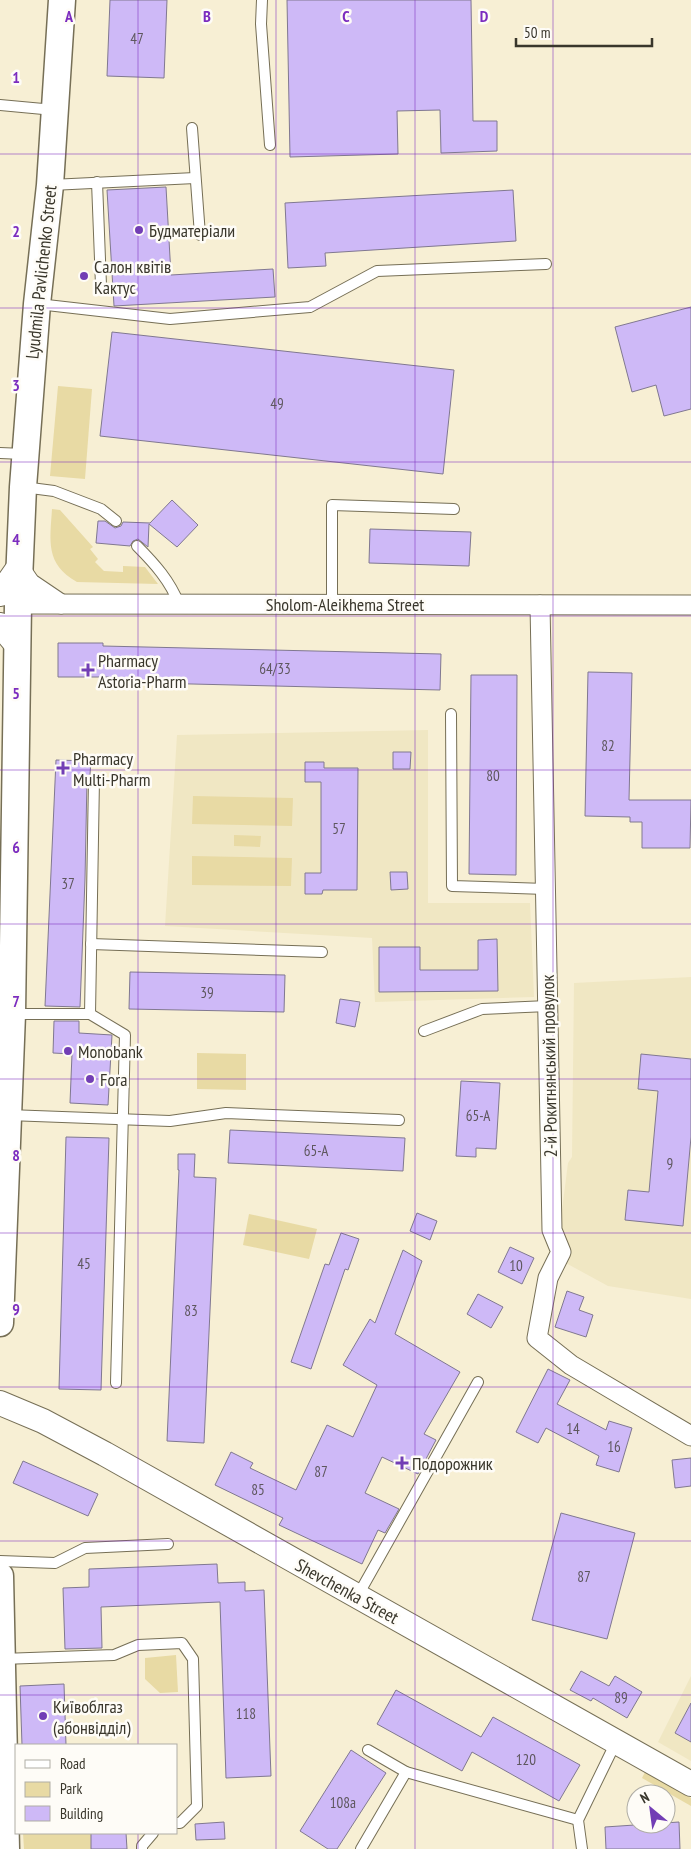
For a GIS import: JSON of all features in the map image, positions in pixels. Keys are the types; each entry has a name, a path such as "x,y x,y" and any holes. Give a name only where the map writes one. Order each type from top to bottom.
{"main road":[{"name":"Lyudmila Pavlichenko Street","path":"0,1323 12,1014 17,645 6,602 19,567 23,487 12,454 37,304 50,185 62,0"},
{"path":"0,1576 2,1808 6,1849"}],"street":[{"path":"19,567 30,582 61,604"},
{"name":"Sholom-Aleikhema Street","path":"6,602 61,604 540,604 691,606"},
{"path":"0,625 17,645 27,625 39,612 61,604"},
{"name":"2-й Рокитнянський провулок","path":"540,604 552,1230 561,1252 548,1278 537,1338 571,1364 691,1436"},
{"name":"Shevchenka Street","path":"0,1403 43,1421 105,1454 691,1784"}],"lane":[{"path":"262,0 261,24 270,145"},
{"path":"0,105 55,110"},
{"path":"192,128 200,235"},
{"path":"50,185 195,178"},
{"path":"97,182 101,285"},
{"path":"37,304 170,319 310,307 377,271 546,264"},
{"path":"23,487 54,491 101,509 116,521"},
{"path":"332,604 332,505 454,509"},
{"path":"137,546 155,564 174,590 179,604"},
{"path":"451,714 452,886 546,889"},
{"path":"90,1014 94,779"},
{"path":"91,944 322,952"},
{"path":"424,1031 482,1009 548,1006"},
{"path":"12,1014 90,1014 125,1035 116,1383"},
{"path":"8,1115 170,1121 226,1113 399,1120"},
{"path":"357,1597 478,1382"},
{"path":"0,1561 55,1563 85,1548 168,1544"},
{"path":"2,1659 114,1655 138,1645 182,1643 193,1658 197,1806 178,1822"},
{"path":"582,1849 578,1820 616,1742"},
{"path":"368,1750 406,1772 578,1820"},
{"path":"361,1849 406,1772"},
{"path":"142,1849 142,1846 152,1834"}],"shaded area":[{"path":"428,730 428,903 530,903 534,997 375,1002 372,938 165,926 177,735"},
{"path":"691,977 691,1299 608,1286 564,1262 560,1226 568,1163 572,1157 574,983"},
{"path":"691,1676 691,1761 658,1742"}],"green space":[{"path":"58,386 92,389 85,479 50,476"},
{"path":"52,509 60,510 93,547 90,549 98,559 95,562 104,571 123,572 123,566 145,567 158,584 77,582 67,575 59,568 52,551"},
{"path":"193,796 293,798 292,826 192,824"},
{"path":"234,835 261,836 260,847 234,846"},
{"path":"192,856 292,858 291,886 192,885"},
{"path":"197,1053 246,1054 246,1090 197,1089"},
{"path":"249,1214 317,1229 309,1259 243,1245"},
{"path":"176,1655 178,1692 160,1693 145,1679 145,1658"},
{"path":"645,1772 666,1784 652,1784 642,1778"},
{"path":"676,1790 691,1798 691,1806 676,1797"},
{"path":"23,1834 91,1834 91,1849 24,1849"}],"building":[{"path":"110,0 167,0 164,78 107,76"},
{"path":"287,0 471,0 473,121 497,121 497,151 441,153 440,110 397,111 398,154 290,157"},
{"name":"Будматеріали","path":"166,187 171,275 273,269 275,297 114,306 107,190"},
{"path":"513,190 516,241 325,253 326,266 288,268 285,203"},
{"path":"691,307 691,409 664,416 656,385 632,392 615,327"},
{"path":"112,332 454,370 443,474 100,436"},
{"path":"172,500 198,525 177,547 149,524 148,547 138,539 133,541 130,546 96,543 98,521 105,521 115,528 121,526 123,522 150,523"},
{"path":"370,529 471,532 469,566 369,563"},
{"path":"58,643 103,643 103,646 441,654 440,690 109,682 109,677 58,677"},
{"path":"588,672 632,673 629,800 691,800 690,848 642,848 642,822 630,822 630,817 585,816"},
{"path":"471,675 517,675 516,875 469,874"},
{"path":"393,752 411,752 410,769 393,769"},
{"path":"56,760 91,761 90,774 87,779 80,1007 45,1006"},
{"path":"305,762 324,762 324,768 358,768 357,890 323,890 322,894 305,894 305,873 321,873 321,782 305,782"},
{"path":"390,872 407,872 408,889 391,890"},
{"path":"497,939 498,991 379,992 379,947 420,947 420,970 478,970 478,940"},
{"path":"130,972 285,975 284,1012 129,1009"},
{"path":"340,999 360,1002 355,1027 336,1023"},
{"name":"Fora","path":"54,1021 79,1021 79,1033 112,1035 108,1105 70,1103 72,1054 53,1053"},
{"path":"641,1054 691,1059 691,1137 683,1226 625,1220 628,1190 649,1192 658,1091 638,1089"},
{"path":"461,1081 500,1083 496,1149 476,1148 476,1157 456,1156"},
{"path":"230,1130 405,1138 403,1171 228,1163"},
{"path":"66,1137 109,1138 101,1390 59,1389"},
{"path":"178,1154 195,1154 194,1177 216,1178 204,1443 167,1441 179,1170"},
{"path":"417,1213 437,1221 430,1240 410,1231"},
{"path":"341,1233 359,1239 348,1270 345,1269 311,1369 291,1362 325,1264 329,1265"},
{"path":"510,1247 534,1258 522,1284 498,1272"},
{"path":"403,1250 422,1261 395,1334 460,1372 424,1434 436,1440 418,1474 382,1457 365,1493 399,1509 385,1533 378,1530 362,1564 279,1525 283,1518 215,1485 231,1452 253,1463 250,1468 296,1490 327,1425 353,1437 377,1385 343,1365 370,1319 375,1323"},
{"path":"567,1291 584,1297 579,1310 593,1315 586,1337 555,1327"},
{"path":"478,1294 503,1307 491,1328 467,1314"},
{"path":"548,1369 570,1380 557,1404 606,1430 609,1421 632,1428 619,1472 596,1465 599,1456 546,1428 538,1443 516,1432"},
{"path":"691,1458 691,1486 675,1488 672,1460"},
{"path":"23,1461 98,1494 88,1516 13,1483"},
{"path":"561,1513 635,1533 607,1639 532,1620"},
{"path":"217,1564 218,1583 245,1582 245,1591 264,1590 271,1776 226,1778 220,1602 101,1607 102,1648 65,1649 63,1588 89,1587 89,1569"},
{"path":"581,1671 609,1686 615,1676 642,1692 627,1718 593,1698 591,1701 570,1690"},
{"name":"Київоблгаз (абонвідділ)","path":"64,1684 66,1744 22,1744 20,1686"},
{"path":"396,1690 481,1737 493,1717 580,1765 559,1801 472,1752 462,1771 377,1724"},
{"path":"691,1703 691,1742 675,1733"},
{"path":"351,1750 386,1773 337,1849 328,1849 300,1831"},
{"path":"224,1822 225,1839 196,1840 195,1824"},
{"path":"676,1822 679,1822 680,1849 606,1849 605,1827 626,1826 626,1834 676,1834"},
{"path":"91,1834 126,1834 127,1849 91,1849"}],"place":[{"name":"Будматеріали","path":"139,230"},
{"name":"Салон квітів Кактус","path":"84,276"},
{"name":"Pharmacy Astoria-Pharm","path":"88,670"},
{"name":"Pharmacy Multi-Pharm","path":"63,768"},
{"name":"Monobank","path":"68,1051"},
{"name":"Fora","path":"90,1079"},
{"name":"Подорожник","path":"402,1463"},
{"name":"Київоблгаз (абонвідділ)","path":"43,1716"}]}
